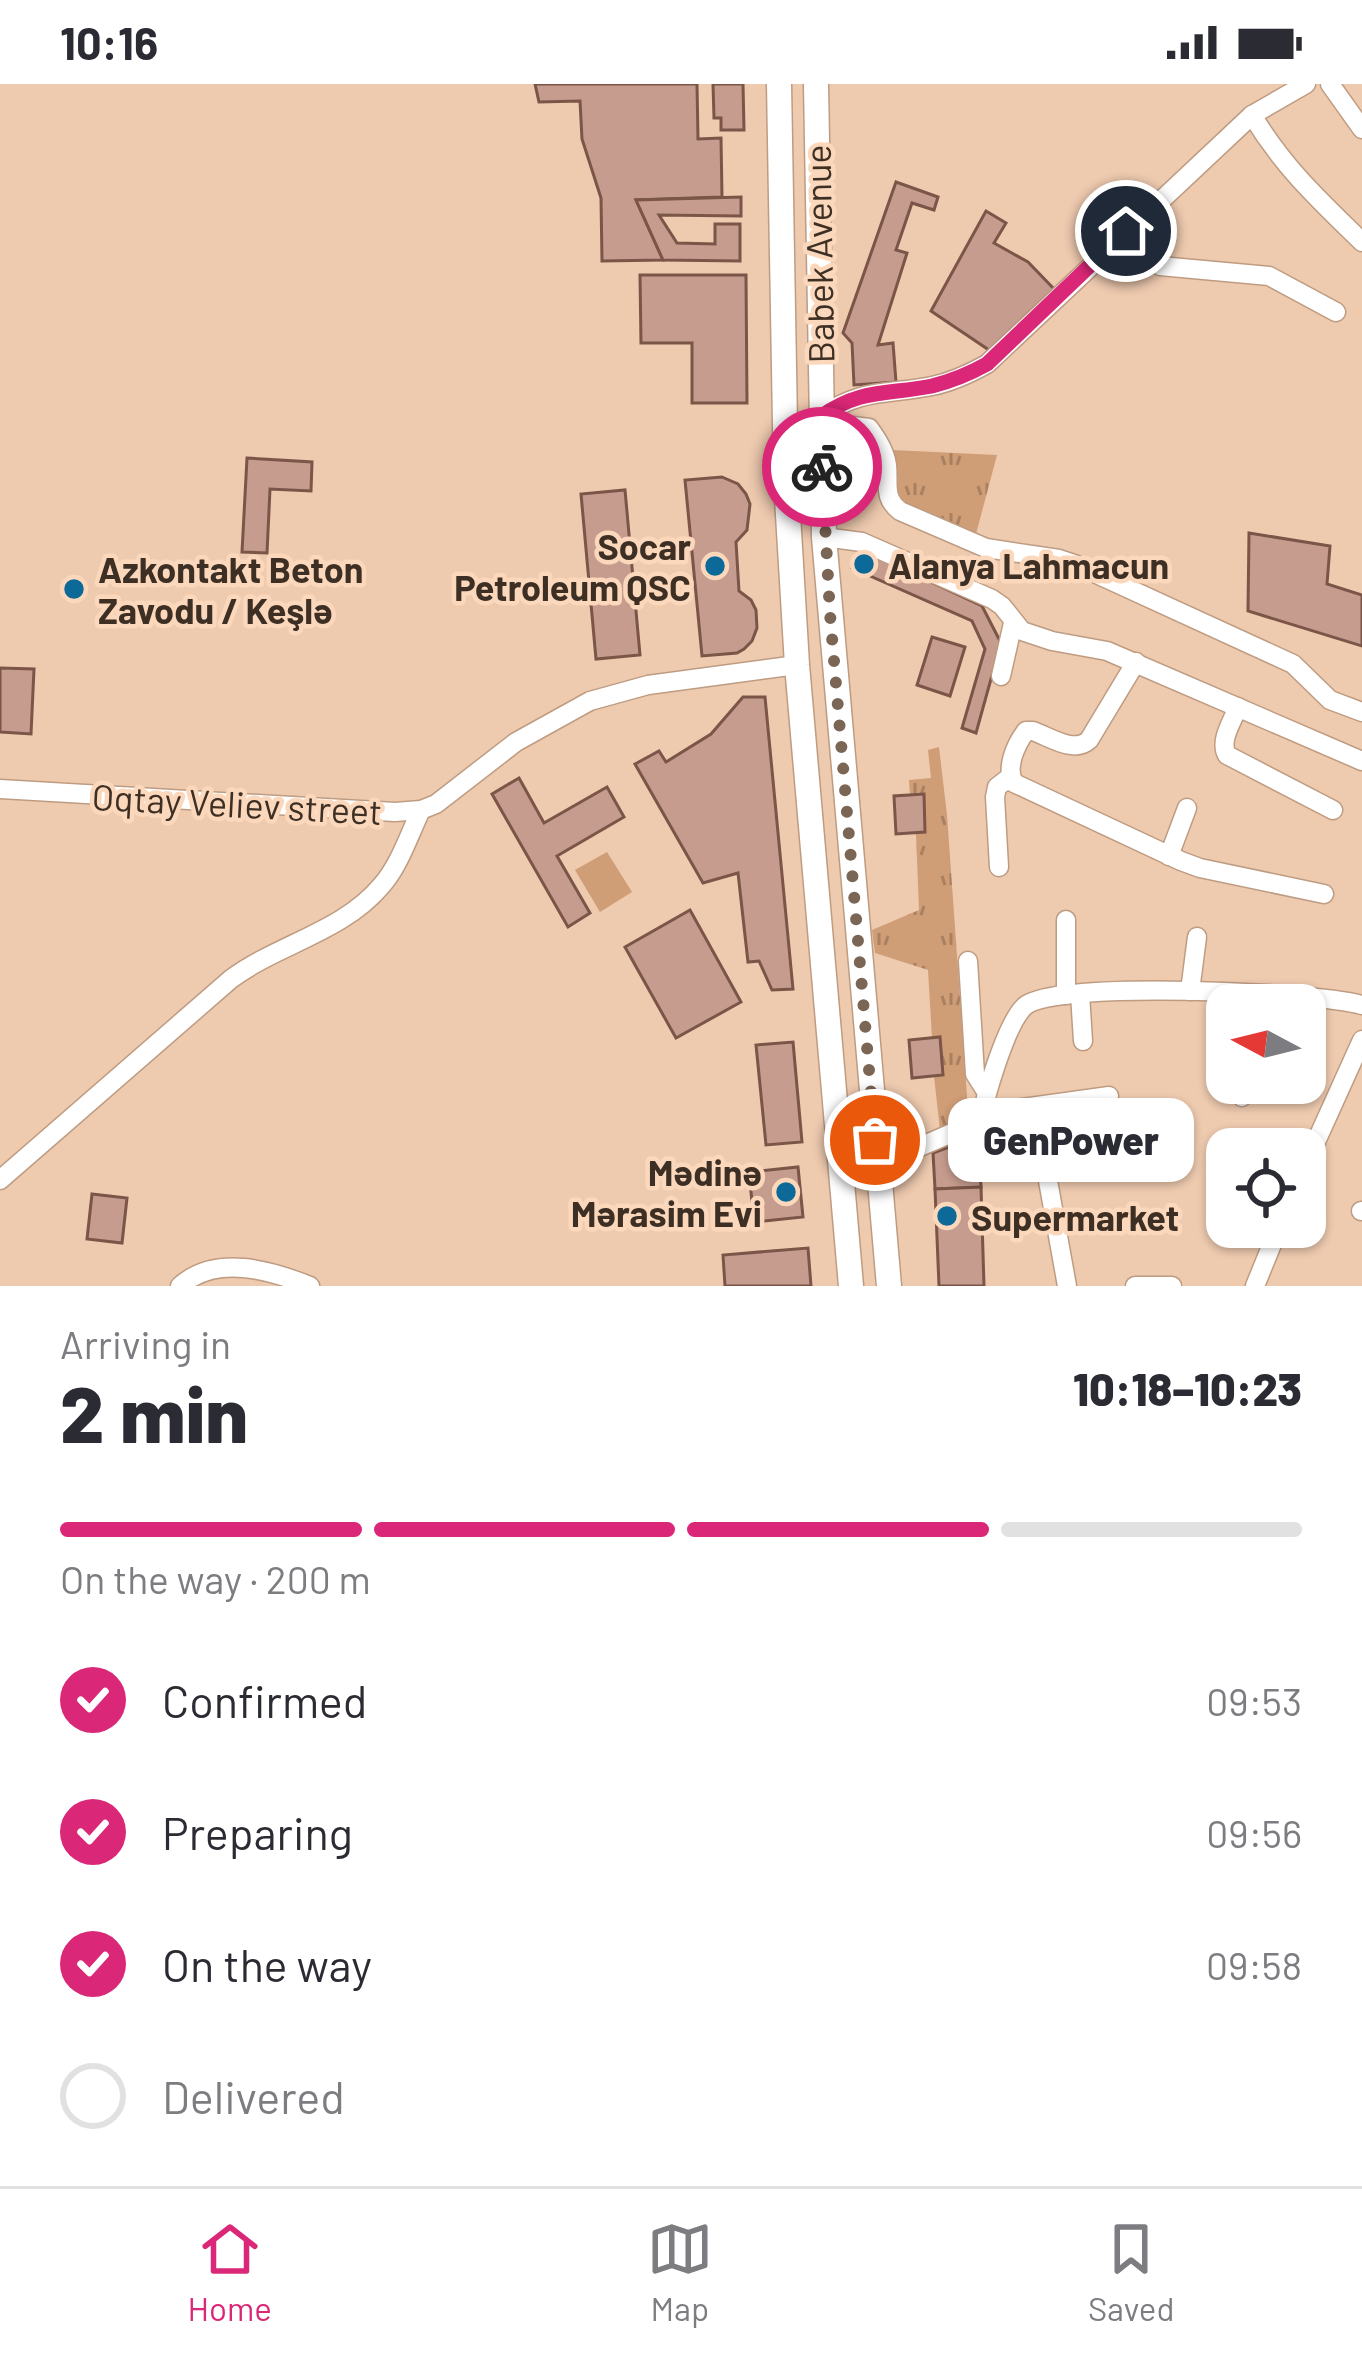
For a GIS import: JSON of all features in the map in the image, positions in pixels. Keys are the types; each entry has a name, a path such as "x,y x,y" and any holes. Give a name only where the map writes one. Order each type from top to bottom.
{"main road":[{"name":"Babek Avenue","path":"779,84 784,446 797,665 851,1286"},
{"path":"789,84 796,103 806,101 813,84"},
{"name":"Babek Avenue","path":"813,84 824,537 889,1286"},
{"path":"782,256 788,230 790,161 801,155 810,170 810,242 819,313"}],"street":[{"path":"820,417 859,395 932,386 987,364 1252,115 1306,84"},
{"path":"1330,84 1362,129"},
{"path":"1252,115 1300,182 1362,242"},
{"path":"1126,231 1160,266 1269,276 1336,312"},
{"path":"820,417 869,428 886,461 886,494 900,512 986,548 1077,565 1293,664 1330,700 1362,712"},
{"path":"824,537 862,542 992,599 1022,631 1037,638 1108,651 1362,761"},
{"path":"1001,676 1013,622"},
{"path":"1000,867 995,797 997,787 1010,777 1026,731 1082,746 1136,662"},
{"name":"Oqtay Veliev street","path":"0,789 421,810 436,804 516,742 590,701 648,685 797,665"},
{"path":"1238,707 1223,742 1227,755 1334,809"},
{"path":"1010,777 1019,787 1200,868 1324,894"},
{"path":"1169,856 1186,808"},
{"path":"0,1180 254,962 353,913 392,872 421,810"},
{"path":"1066,920 1083,1041"},
{"path":"1190,991 1197,937"},
{"path":"968,962 975,1074 999,1146 1043,1153 1183,1143"},
{"path":"878,1165 976,1123 1007,1040 1025,1006 1034,1001 1073,995 1206,993"},
{"path":"1326,1003 1362,1005"},
{"path":"1322,1128 1362,1040"},
{"path":"986,1102 1109,1096"},
{"path":"1043,1153 1067,1286"},
{"path":"1255,1286 1270,1248"},
{"path":"181,1286 204,1271 237,1267 260,1279 310,1286"},
{"path":"1136,1286 1172,1286"}],"green space":[{"path":"892,450 997,455 976,534 902,504 895,494"},
{"path":"939,747 968,1110 964,1121 940,1130 934,1076 943,1074 932,1038 928,970 875,953 872,930 919,910 916,833 925,832 924,795 910,795 909,780 931,778 928,750"},
{"path":"607,852 632,892 600,912 575,870"}],"building":[{"path":"535,84 697,84 698,139 721,138 722,197 636,200 663,260 602,261 601,198 582,139 580,101 539,102"},
{"path":"713,84 743,84 744,130 721,130 721,118 714,118"},
{"path":"896,182 938,197 934,210 912,203 896,250 907,253 878,345 893,343 896,382 854,385 852,343 843,333"},
{"path":"741,197 741,216 659,215 677,243 715,244 715,224 740,224 740,261 663,260 636,200"},
{"path":"986,211 1006,223 994,243 1028,262 1054,289 989,350 931,311"},
{"path":"640,275 746,275 747,403 692,403 692,343 641,343"},
{"path":"247,458 312,462 311,491 270,489 267,553 242,552"},
{"name":"Socar Petroleum QSC","path":"722,477 738,484 750,504 747,530 736,542 739,591 756,610 757,628 752,641 737,653 702,656 685,480"},
{"path":"625,490 640,655 596,659 581,494"},
{"path":"1249,533 1330,546 1327,584 1362,595 1362,646 1248,611"},
{"path":"860,549 982,606 1001,643 976,733 962,728 985,649 972,621 852,568"},
{"path":"932,637 965,647 950,696 917,685"},
{"path":"0,668 34,669 31,734 0,732"},
{"path":"743,697 765,697 793,989 772,990 759,961 748,962 738,873 703,883 635,764 659,751 666,762 711,734"},
{"path":"519,778 544,823 607,787 624,817 557,856 590,913 568,927 492,794"},
{"path":"924,794 925,832 896,834 894,796"},
{"path":"690,910 741,1002 676,1038 625,947"},
{"path":"940,1037 943,1075 912,1078 909,1040"},
{"path":"793,1042 802,1142 766,1145 756,1045"},
{"path":"978,1136 981,1187 935,1189 933,1153"},
{"path":"798,1167 803,1217 754,1222 749,1172"},
{"path":"981,1187 984,1286 939,1286 935,1189"},
{"path":"92,1194 127,1198 122,1243 87,1239"},
{"path":"808,1248 811,1286 725,1286 723,1255"}],"way so far":[{"path":"822,467 875,1140"}],"place":[{"name":"Alanya Lahmacun","path":"864,564"},
{"name":"Socar Petroleum QSC","path":"715,566"},
{"name":"Azkontakt Beton Zavodu / Keşlə","path":"74,589"},
{"name":"GenPower","path":"875,1140"},
{"name":"Mədinə Mərasim Evi","path":"786,1192"},
{"name":"Supermarket","path":"947,1216"}],"route":[{"path":"822,467 820,417 859,395 932,386 987,364 1126,231"}]}
